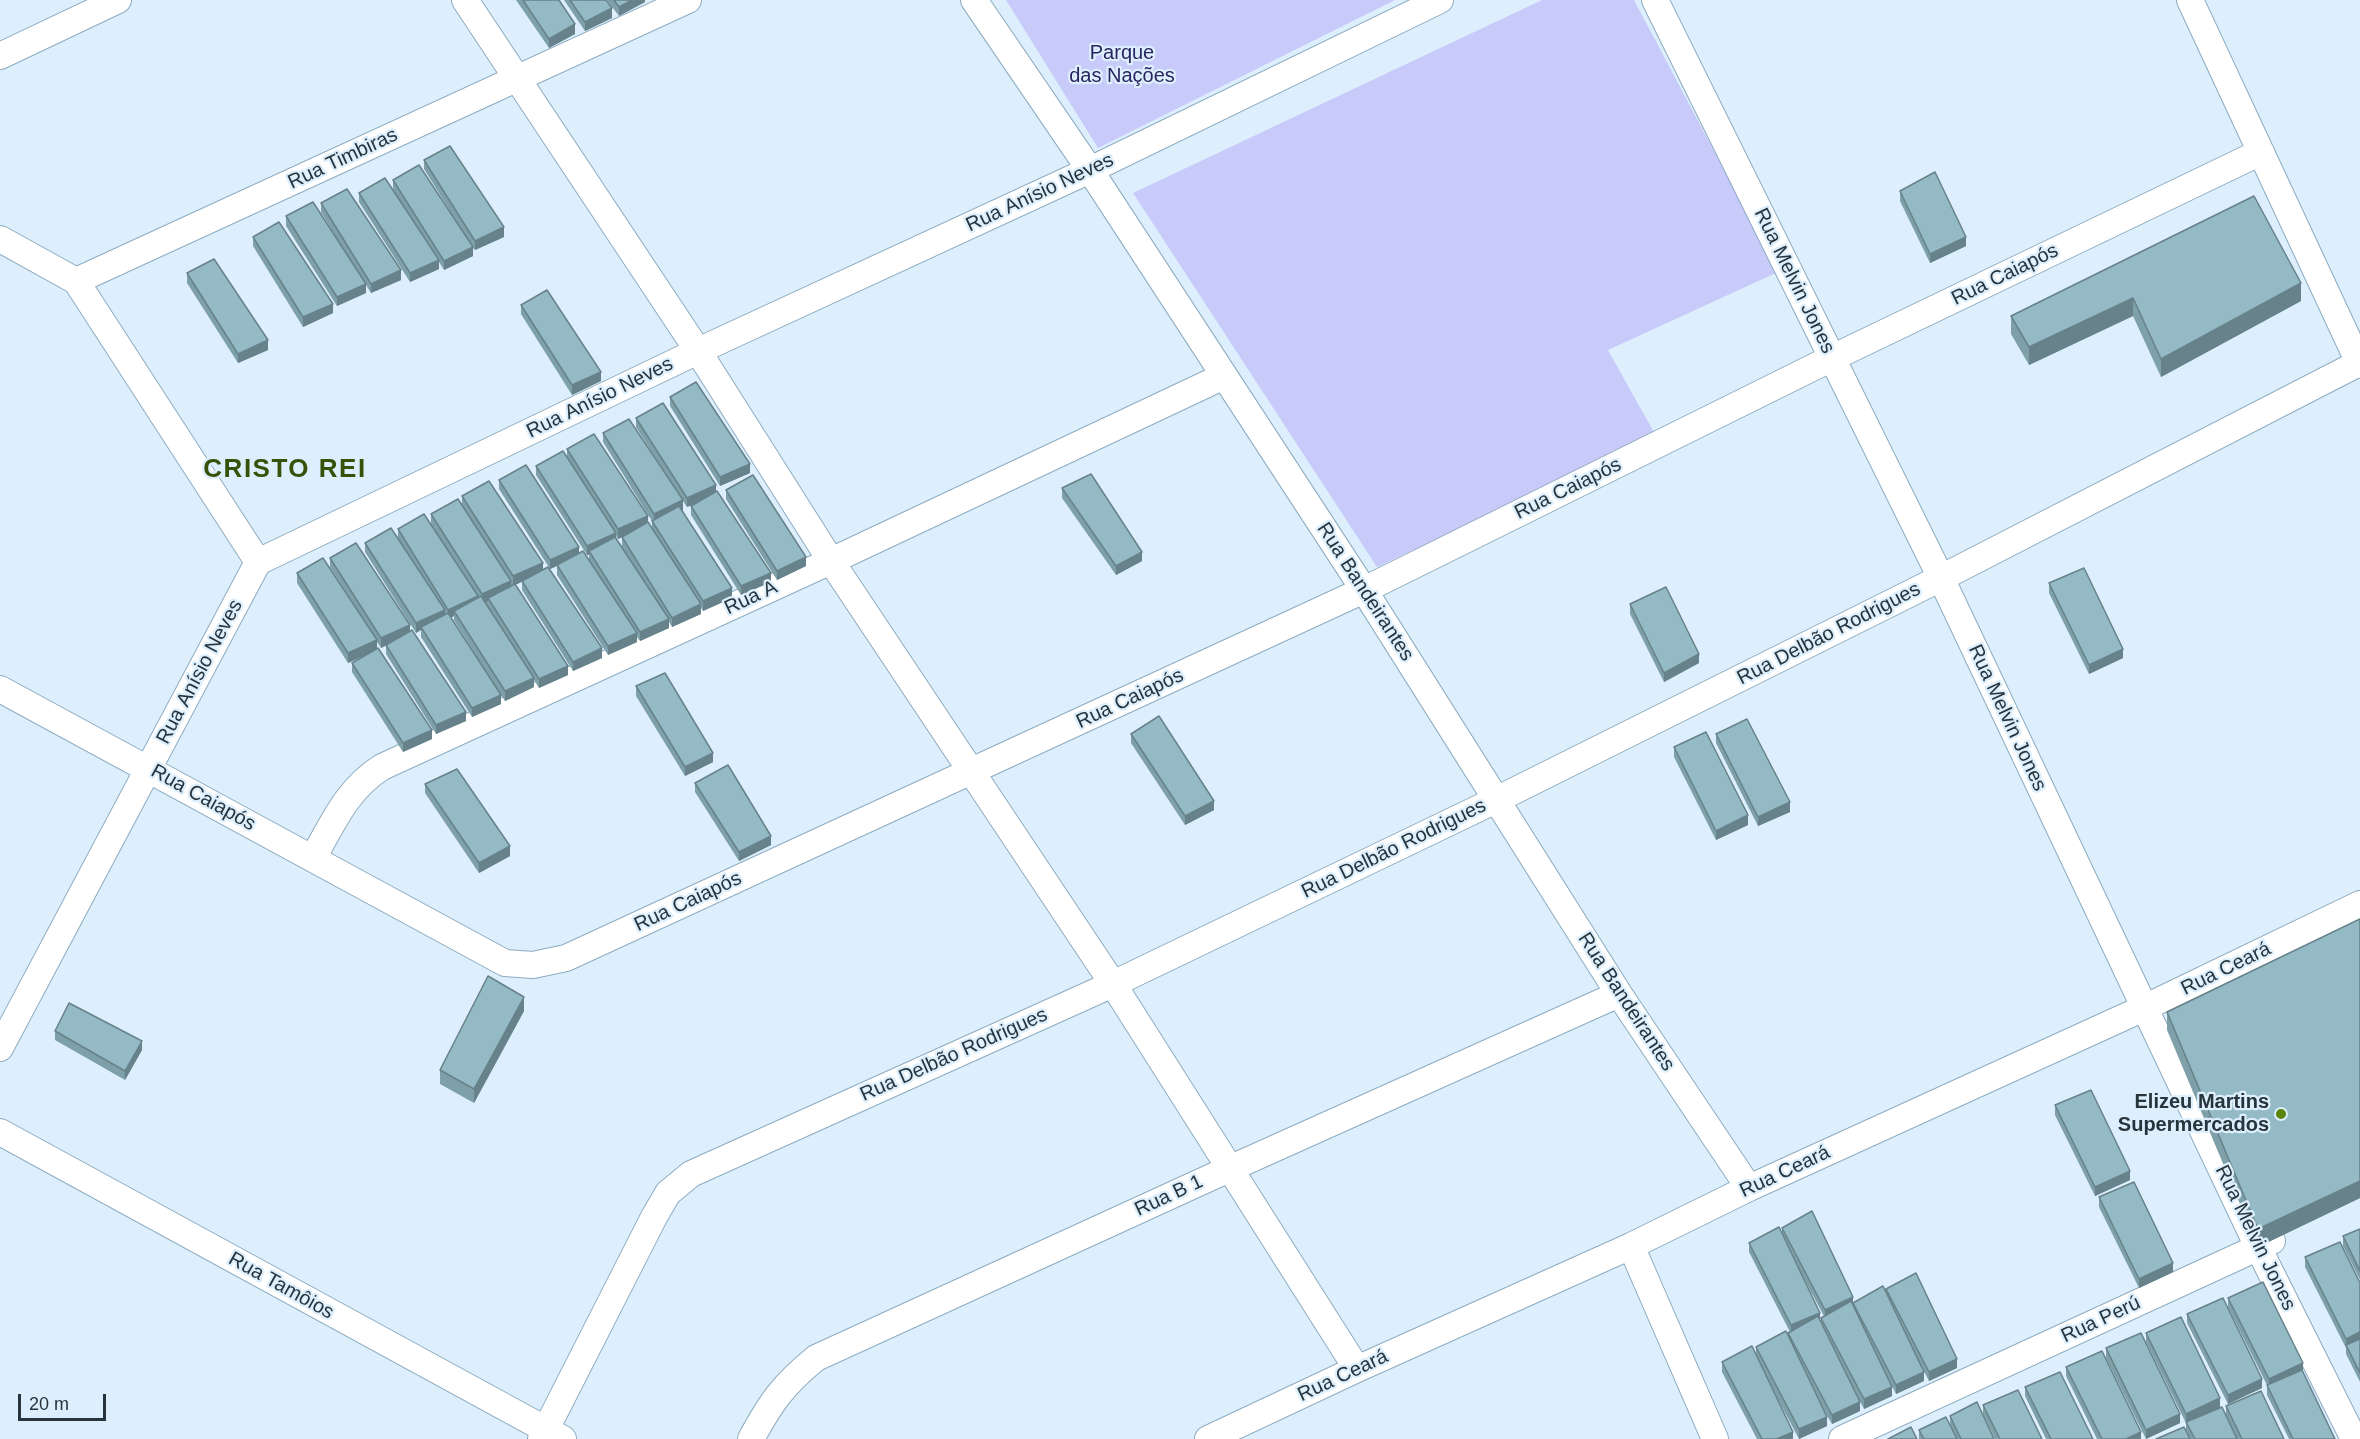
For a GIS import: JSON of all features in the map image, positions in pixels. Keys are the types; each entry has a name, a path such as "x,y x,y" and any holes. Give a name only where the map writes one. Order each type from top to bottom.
{"street":[{"path":"0,56 117,0"},
{"path":"465,0 698,351 831,561 974,771 1113,984 1356,1369"},
{"name":"Rua Timbiras","path":"76,281 688,0"},
{"name":"Rua Bandeirantes","path":"974,0 1090,170 1364,590 1619,994 1749,1188"},
{"name":"Rua Anísio Neves","path":"0,1048 258,562 698,351 1090,170 1440,0"},
{"name":"Rua Melvin Jones","path":"1655,0 1941,578 2258,1247 2354,1439"},
{"path":"2190,0 2261,152 2351,318 2360,364"},
{"name":"Rua Caiapós","path":"0,689 505,963 533,965 566,958 1364,590 1832,358 2261,152"},
{"path":"0,239 76,281 258,562"},
{"name":"Rua Delbão Rodrigues","path":"550,1436 654,1217 668,1193 691,1174 1113,984 1498,799 1941,578 2360,364"},
{"name":"Rua A","path":"313,858 351,793 364,778 382,767 831,561 1224,376"},
{"name":"Rua Ceará","path":"1208,1439 2144,1008 2360,904"},
{"name":"Rua B 1","path":"751,1439 767,1409 790,1380 816,1358 1619,994"},
{"name":"Rua Tamôios","path":"0,1132 550,1436"},
{"name":"Rua Perú","path":"1842,1439 2289,1233"},
{"path":"1631,1246 1715,1439"}],"green space":[{"name":"Parque das Nações","path":"1006,0 1395,0 1098,148"},
{"path":"1542,0 1634,0 1778,272 1608,350 1656,436 1377,567 1133,193"}],"building":[{"path":"523,0 559,0 575,24 549,39"},
{"path":"570,0 606,0 612,8 585,22"},
{"path":"614,0 632,0 619,7"},
{"path":"450,146 504,227 475,241 424,160"},
{"path":"419,165 473,247 444,261 393,180"},
{"path":"1935,172 1966,237 1930,254 1900,191"},
{"path":"385,178 439,260 410,273 359,193"},
{"path":"347,189 401,270 371,284 321,203"},
{"path":"2254,196 2301,283 2161,359 2133,298 2029,347 2011,316"},
{"path":"313,202 366,284 337,297 286,216"},
{"path":"279,222 333,304 303,317 253,237"},
{"path":"214,259 268,340 238,354 187,273"},
{"path":"547,290 601,372 572,385 521,305"},
{"path":"696,382 750,464 720,477 670,397"},
{"path":"663,403 716,485 687,498 636,418"},
{"path":"629,419 683,500 654,514 603,433"},
{"path":"594,434 648,516 618,529 567,449"},
{"path":"563,451 616,533 587,546 536,466"},
{"path":"526,465 579,547 550,560 499,480"},
{"path":"1091,474 1142,552 1116,566 1062,488"},
{"path":"753,475 806,557 777,571 726,490"},
{"path":"489,481 543,563 513,576 462,496"},
{"path":"717,491 771,573 741,586 691,506"},
{"path":"458,499 511,581 482,594 431,514"},
{"path":"679,506 732,588 703,601 652,521"},
{"path":"424,514 478,596 448,610 398,529"},
{"path":"648,522 701,604 672,618 622,537"},
{"path":"391,528 445,610 416,623 365,543"},
{"path":"615,537 669,619 640,632 589,551"},
{"path":"356,543 410,625 381,638 330,558"},
{"path":"583,551 637,633 608,646 557,565"},
{"path":"323,558 377,640 348,653 297,573"},
{"path":"548,567 602,648 573,662 522,581"},
{"path":"2084,568 2123,649 2089,665 2049,583"},
{"path":"515,584 568,666 539,679 488,598"},
{"path":"1666,587 1699,654 1664,673 1630,604"},
{"path":"481,596 534,678 505,691 454,611"},
{"path":"448,613 501,695 472,708 421,627"},
{"path":"412,630 466,712 436,725 386,645"},
{"path":"378,648 432,730 403,743 352,663"},
{"path":"665,673 713,753 685,767 636,686"},
{"path":"1159,716 1214,801 1185,816 1131,734"},
{"path":"1747,719 1790,802 1758,817 1716,734"},
{"path":"1706,732 1748,815 1716,831 1674,747"},
{"path":"728,765 771,836 739,852 695,783"},
{"path":"457,769 510,846 479,863 425,784"},
{"name":"Elizeu Martins Supermercados","path":"2360,919 2360,1181 2258,1229 2167,1012"},
{"path":"488,976 524,997 474,1089 440,1070"},
{"path":"69,1003 142,1041 125,1071 55,1031"},
{"path":"2091,1090 2130,1171 2095,1187 2055,1105"},
{"path":"2134,1182 2173,1263 2139,1279 2099,1197"},
{"path":"1812,1211 1853,1297 1825,1310 1782,1228"},
{"path":"1779,1227 1820,1313 1791,1325 1749,1243"},
{"path":"2360,1229 2360,1271 2343,1236"},
{"path":"2340,1242 2360,1283 2360,1332 2346,1339 2305,1257"},
{"path":"1916,1273 1957,1359 1929,1372 1886,1289"},
{"path":"2263,1282 2303,1363 2269,1379 2228,1298"},
{"path":"1883,1286 1924,1372 1896,1385 1853,1303"},
{"path":"2223,1298 2262,1379 2228,1395 2187,1314"},
{"path":"1851,1301 1892,1387 1864,1399 1821,1318"},
{"path":"1818,1316 1860,1402 1832,1415 1788,1333"},
{"path":"2181,1317 2220,1398 2186,1414 2146,1333"},
{"path":"1786,1331 1827,1417 1799,1429 1756,1347"},
{"path":"2141,1333 2180,1414 2146,1430 2106,1348"},
{"path":"2360,1339 2360,1373 2346,1345"},
{"path":"1752,1346 1793,1432 1777,1439 1762,1439 1722,1362"},
{"path":"2102,1351 2141,1432 2126,1439 2102,1439 2066,1367"},
{"path":"2302,1370 2335,1439 2293,1439 2267,1385"},
{"path":"2060,1372 2093,1439 2051,1439 2025,1387"},
{"path":"2018,1390 2042,1439 2000,1439 1983,1405"},
{"path":"2261,1391 2284,1439 2242,1439 2226,1406"},
{"path":"1977,1402 1994,1439 1961,1439 1950,1416"},
{"path":"2222,1407 2237,1439 2195,1439 2186,1422"},
{"path":"1946,1417 1957,1439 1924,1439 1919,1430"},
{"path":"1911,1427 1917,1439 1888,1439"},
{"path":"2184,1427 2190,1439 2156,1439"}],"place":[{"name":"Elizeu Martins Supermercados","path":"2281,1114"}],"district":[{"name":"CRISTO REI","path":"285,470"}]}
